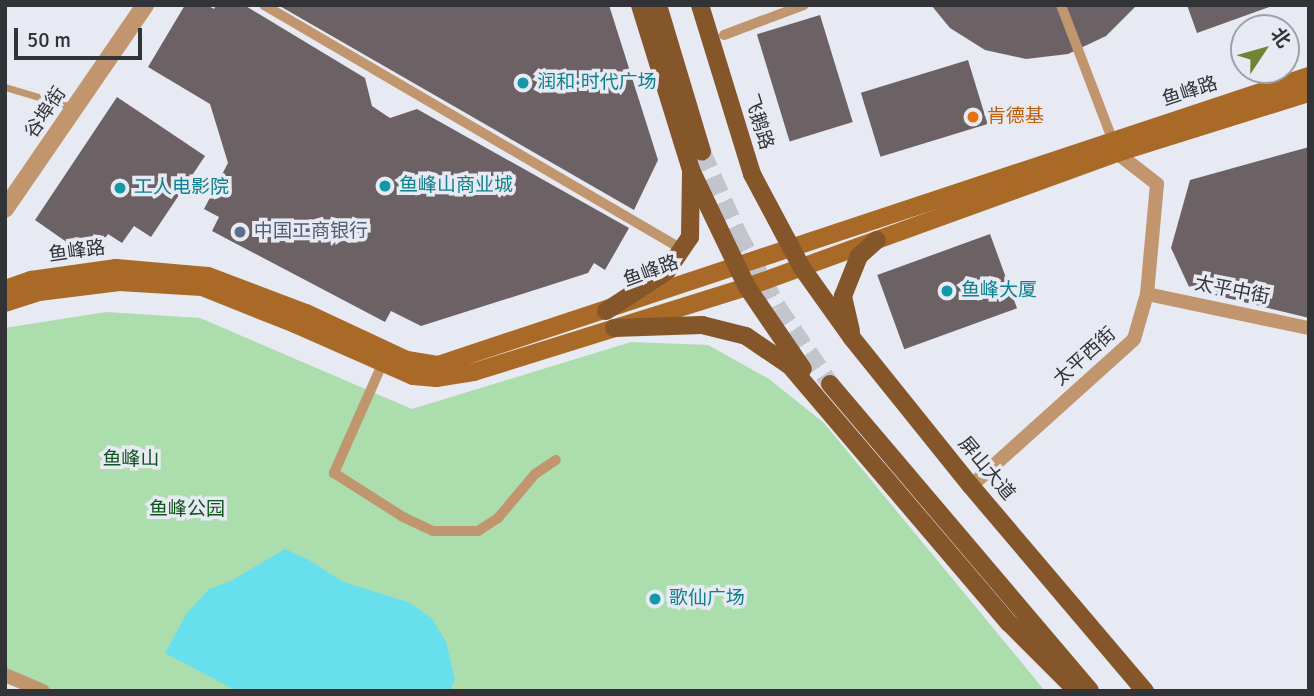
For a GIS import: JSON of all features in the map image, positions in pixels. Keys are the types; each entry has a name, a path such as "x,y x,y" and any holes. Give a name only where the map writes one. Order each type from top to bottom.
{"main road":[{"path":"640,5 691,170 735,264 747,288 836,418"},
{"path":"658,5 702,152"},
{"name":"飞鹅路","path":"700,5 752,174 802,268"},
{"name":"鱼峰路","path":"5,289 31,280 116,268 208,276 306,313 386,357 413,376 436,378 474,372 747,288 1309,76"},
{"name":"鱼峰路","path":"5,303 39,292 119,282 202,288 386,357 438,365 606,311 790,245 1115,147 1309,93"},
{"path":"606,311 667,271 690,237 691,170"},
{"path":"852,338 843,296 859,256 877,240"},
{"name":"屏山大道","path":"802,268 852,338 971,486 1146,691"},
{"path":"614,328 702,325 746,336 790,366 1009,623 1077,691"},
{"path":"830,384 1090,691"}],"street":[{"name":"谷埠街","path":"5,209 145,5"},
{"path":"264,5 682,248"},
{"path":"724,34 804,5"},
{"path":"1061,5 1115,147"},
{"name":"太平西街","path":"971,486 1134,339 1147,294 1157,184 1115,147"},
{"name":"太平中街","path":"1147,294 1309,328"},
{"path":"386,357 334,473 402,517 433,531 478,531 498,518 536,474 556,460"},
{"path":"5,675 43,691"}],"lane":[{"path":"5,87 75,108"}],"green space":[{"name":"鱼峰公园","path":"106,312 200,318 412,409 631,342 708,345 769,379 824,423 1045,691 43,691 5,672 5,328"}],"water":[{"path":"285,549 309,560 343,582 408,602 432,618 446,642 455,680 449,691 237,691 165,653 187,613 209,589 231,581"}],"building":[{"name":"鱼峰山商业城","path":"185,5 207,5 214,9 216,5 244,5 365,78 372,106 390,118 417,109 629,228 605,270 594,263 588,273 421,326 391,311 385,322 212,231 219,217 204,209 228,163 210,104 148,67"},
{"name":"润和·时代广场","path":"278,5 609,5 658,160 634,210"},
{"path":"931,5 1137,5 1106,36 1068,54 1026,59 985,50 950,28"},
{"path":"1187,5 1272,5 1250,14 1230,14 1230,21 1197,33"},
{"path":"820,15 853,122 790,141 757,34"},
{"path":"968,60 988,124 880,157 861,93"},
{"name":"工人电影院","path":"117,97 205,156 151,237 134,226 122,243 108,234 91,259 35,220"},
{"path":"1309,147 1309,318 1190,289 1171,248 1190,180"},
{"name":"鱼峰大厦","path":"990,234 1017,308 904,349 877,275"}],"tunnel":[{"path":"702,152 738,234 778,308 830,384"}],"place":[{"name":"润和·时代广场","path":"523,83"},
{"name":"肯德基","path":"973,117"},
{"name":"鱼峰山商业城","path":"385,186"},
{"name":"工人电影院","path":"120,188"},
{"name":"中国工商银行","path":"240,232"},
{"name":"鱼峰大厦","path":"947,291"},
{"name":"歌仙广场","path":"655,599"}],"park label":[{"name":"鱼峰山","path":"131,460"}]}
